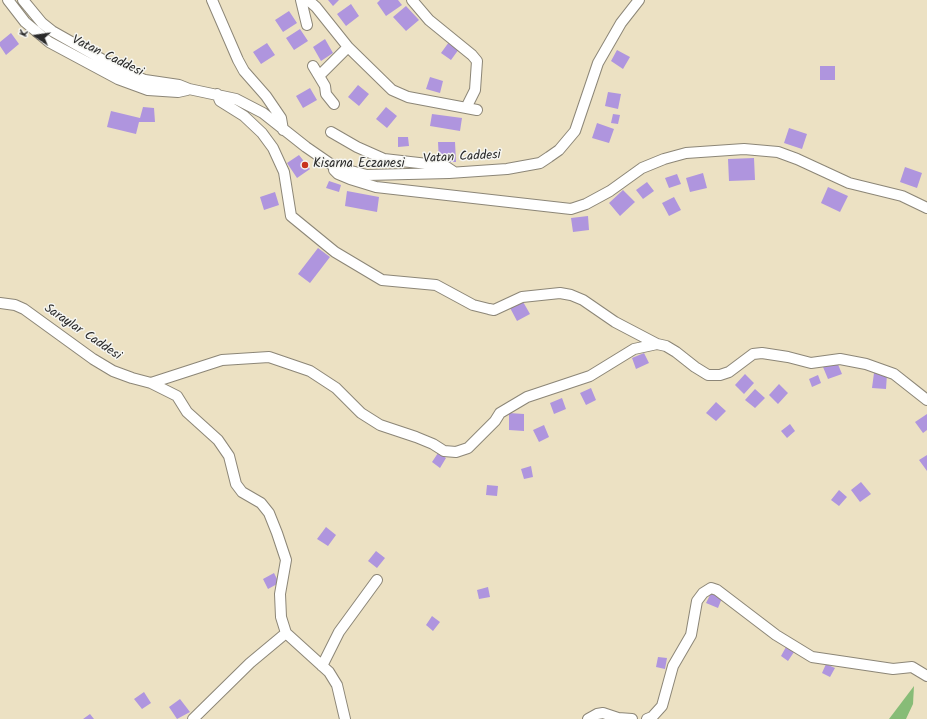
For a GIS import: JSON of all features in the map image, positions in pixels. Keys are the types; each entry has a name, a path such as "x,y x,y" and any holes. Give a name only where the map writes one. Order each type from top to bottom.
{"street":[{"name":"Vatan Caddesi","path":"8,0 25,22 49,42 118,79 148,90 178,92 189,89"},
{"name":"Vatan Caddesi","path":"23,0 42,23 52,31 121,70 145,80 179,85 189,89 236,99 250,105 335,167 367,175 456,173 526,167 540,163 559,150 575,131 598,63 621,23 639,0"},
{"path":"212,0 238,60 282,118 283,130"},
{"path":"302,0 306,25"},
{"path":"308,0 316,7 348,47 386,85 399,95 477,110"},
{"path":"412,0 429,20 472,54 477,61 475,90 466,108"},
{"path":"319,76 348,47"},
{"path":"313,66 325,86 326,94 334,104"},
{"path":"217,94 220,101 244,116 262,133 273,148 284,172 291,216 335,252 382,280 436,285 473,305 489,310 494,310 522,297 560,293 571,295 583,300 615,322 657,344 666,346 708,375 720,376 729,372 753,354 762,353 788,357 811,363 840,359 882,368 894,374 927,400"},
{"path":"331,132 357,147 384,159 445,166 456,173"},
{"path":"324,160 338,174 376,187 571,209 586,204 610,191 642,168 664,159 686,153 744,149 778,152 849,183 902,196 927,208"},
{"name":"Saraylar Caddesi","path":"0,302 15,305 24,309 92,359 113,371 151,383 178,396 187,412 218,440 229,456 236,484 242,492 261,503 269,513 286,560 280,594 281,617 286,633"},
{"path":"151,383 222,360 269,357 310,371 336,388 361,413 380,425 416,436 444,451 456,452 468,448 495,421 500,413 521,400 590,376 634,349 657,344"},
{"path":"322,666 339,632 377,580"},
{"path":"646,719 652,717 662,706 673,666 691,635 697,601 703,593 711,588 717,590 776,635 812,657 893,670 912,667 927,676"},
{"path":"193,719 250,663 286,633 329,672 337,685 345,719"},
{"path":"588,719 596,714 603,713 618,718 632,719"}],"green space":[{"path":"914,686 913,704 906,719 889,719"}],"building":[{"path":"328,0 339,0 333,6"},
{"path":"380,0 398,0 402,5 386,16 377,3"},
{"path":"351,4 359,16 346,26 337,14"},
{"path":"406,6 419,20 406,31 393,17"},
{"path":"289,11 297,23 283,32 275,20"},
{"path":"300,29 308,41 294,50 286,38"},
{"path":"11,33 19,44 6,55 0,46 0,42"},
{"path":"325,39 333,53 321,61 313,47"},
{"path":"449,42 459,49 451,60 441,53"},
{"path":"267,43 275,55 261,64 253,52"},
{"path":"617,50 630,57 623,69 611,61"},
{"path":"820,66 835,66 835,80 820,80"},
{"path":"430,77 443,81 440,93 426,89"},
{"path":"358,85 369,94 359,106 348,97"},
{"path":"310,88 317,100 303,108 296,96"},
{"path":"608,92 621,94 618,109 605,106"},
{"path":"143,107 154,108 155,122 139,122 136,134 107,127 111,111 140,118"},
{"path":"386,107 397,116 387,128 376,119"},
{"path":"432,114 462,118 460,131 430,126"},
{"path":"613,114 620,115 618,124 611,123"},
{"path":"597,123 614,129 609,143 592,138"},
{"path":"789,128 807,134 802,149 784,143"},
{"path":"398,137 408,137 409,146 398,147"},
{"path":"438,142 455,142 456,162 439,162"},
{"path":"299,155 310,169 297,178 287,163"},
{"path":"754,158 755,180 729,181 728,159"},
{"path":"905,167 922,173 917,188 900,182"},
{"path":"703,173 707,188 690,192 686,178"},
{"path":"677,174 681,184 669,188 665,178"},
{"path":"329,181 341,185 339,192 326,188"},
{"path":"647,182 654,191 643,199 636,190"},
{"path":"828,187 848,196 840,212 821,203"},
{"path":"623,190 635,202 620,216 609,203"},
{"path":"347,191 379,197 377,212 345,206"},
{"path":"275,192 279,205 264,210 260,197"},
{"path":"674,197 681,210 669,216 662,203"},
{"path":"588,216 589,230 573,232 571,218"},
{"path":"318,248 330,257 310,283 298,274"},
{"path":"522,300 530,314 517,321 509,306"},
{"path":"644,353 649,363 636,369 632,358"},
{"path":"837,362 842,374 828,379 823,367"},
{"path":"874,373 887,374 886,389 872,388"},
{"path":"745,374 754,383 744,394 735,385"},
{"path":"818,375 821,383 812,387 809,379"},
{"path":"779,384 788,393 778,404 769,395"},
{"path":"591,388 596,400 586,405 580,393"},
{"path":"755,389 765,398 755,408 745,400"},
{"path":"562,398 566,409 554,414 550,403"},
{"path":"716,402 726,411 716,421 706,413"},
{"path":"509,413 524,414 524,431 509,430"},
{"path":"927,414 927,430 923,433 915,422"},
{"path":"790,424 795,431 787,438 781,431"},
{"path":"544,425 549,437 539,442 533,430"},
{"path":"438,453 446,458 440,468 432,462"},
{"path":"927,455 927,471 919,460"},
{"path":"531,466 533,477 524,479 521,469"},
{"path":"861,482 871,494 860,502 851,490"},
{"path":"487,485 498,486 497,496 486,495"},
{"path":"839,490 847,497 839,506 831,500"},
{"path":"326,527 336,535 328,546 317,539"},
{"path":"376,551 385,558 377,568 368,561"},
{"path":"274,573 279,583 268,589 263,579"},
{"path":"488,587 490,597 479,599 477,590"},
{"path":"711,593 722,598 718,608 706,603"},
{"path":"432,616 440,622 433,631 426,625"},
{"path":"786,647 794,652 788,661 781,656"},
{"path":"658,657 667,658 665,669 656,667"},
{"path":"826,664 835,668 830,677 822,673"},
{"path":"144,692 151,703 142,709 134,699"},
{"path":"180,699 190,712 177,719 169,707"},
{"path":"90,714 94,719 83,719"}],"place":[{"name":"Kisarna Eczanesi","path":"305,165"}]}
